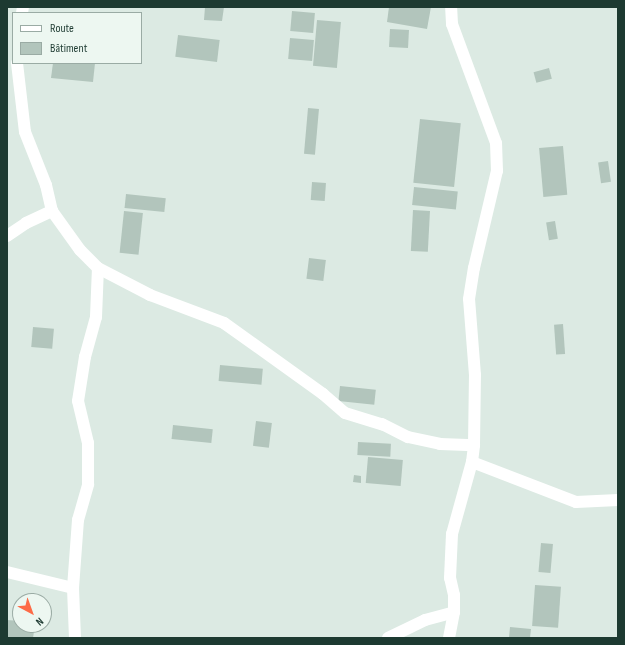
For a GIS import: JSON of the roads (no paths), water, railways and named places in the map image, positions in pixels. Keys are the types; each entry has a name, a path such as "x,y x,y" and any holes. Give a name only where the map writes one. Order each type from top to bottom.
{"street":[{"path":"449,638 454,612 454,595 450,578 452,534 472,462 474,445 475,375 469,298 474,268 497,171 496,143 452,24 451,7"},
{"path":"17,64 25,132 46,185 52,212 80,250 98,268 150,295 224,323 323,394 345,413 382,424 408,437 440,444 474,445"},
{"path":"7,236 26,223 52,212"},
{"path":"75,638 73,588 78,520 88,484 88,443 78,401 85,357 96,317 98,268"},
{"path":"472,462 576,502 618,500"},
{"path":"7,572 73,588"},
{"path":"388,638 425,620 454,612"}]}
